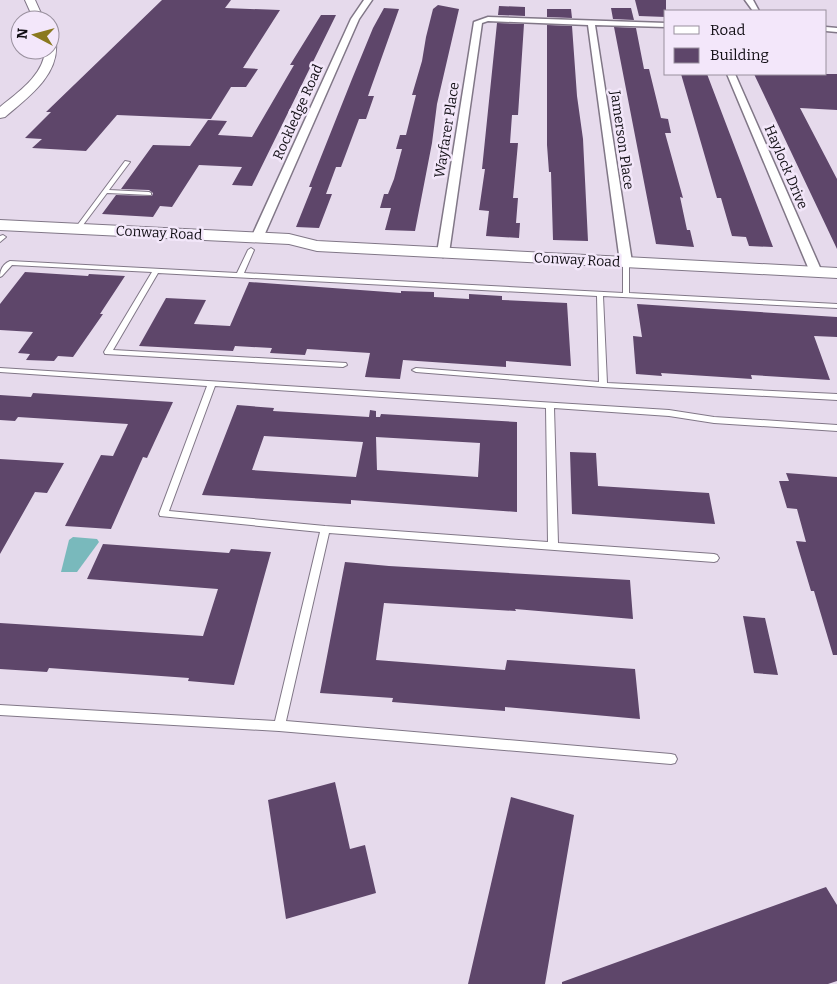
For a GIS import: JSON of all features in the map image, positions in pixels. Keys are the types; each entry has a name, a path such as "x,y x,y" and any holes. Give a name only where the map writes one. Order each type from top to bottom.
{"main road":[{"path":"0,114 30,87 46,68 49,60"},
{"name":"Conway Road","path":"1,235 78,228 254,244 282,251 317,246 837,273"},
{"name":"Conway Road","path":"1,235 254,244"}],"street":[{"name":"Rockledge Road","path":"254,244 355,19 368,0"},
{"name":"Wayfarer Place","path":"443,253 478,22 488,19 591,22"},
{"path":"591,22 664,24"},
{"name":"Jamerson Place","path":"591,22 626,262"},
{"path":"831,30 837,37"},
{"name":"Haylock Drive","path":"731,75 816,272"}],"lane":[{"path":"78,228 127,162"},
{"path":"106,191 149,194"},
{"path":"240,274 254,244"},
{"path":"626,262 626,296"},
{"path":"0,275 10,263 837,306"},
{"path":"156,270 108,352 342,365"},
{"path":"600,295 603,385"},
{"path":"0,370 669,413 714,420 837,428"},
{"path":"416,370 603,385 837,397"},
{"path":"212,383 163,514 325,529 714,558"},
{"path":"550,406 553,545"},
{"path":"279,726 325,529"},
{"path":"0,710 279,726 672,759"}],"shaded area":[{"path":"73,537 97,539 99,542 77,572 61,572 69,540"}],"building":[{"path":"162,0 231,0 225,8 280,10 243,68 258,69 246,87 231,87 211,119 117,115 86,151 32,148 42,139 25,138 51,112 46,112"},
{"path":"635,0 666,0 664,17 639,16"},
{"path":"438,5 459,9 437,104 432,143 415,231 385,230 391,208 380,208 384,194 388,194 394,179 402,149 396,149 400,135 406,135 416,95 412,95 422,61 426,37 433,9"},
{"path":"499,6 525,7 525,16 498,15"},
{"path":"384,8 399,9 368,96 374,96 366,119 359,119 341,167 336,167 326,194 332,194 319,228 296,227 312,187 309,187 352,79 373,28"},
{"path":"611,8 631,8 634,20 613,19"},
{"path":"547,9 571,9 572,18 547,17"},
{"path":"321,15 336,15 252,186 232,185 242,167 199,165 172,207 160,206 153,217 102,214 116,195 152,196 153,193 149,190 121,189 153,145 190,146 208,120 227,121 218,135 252,137 294,65 290,65"},
{"path":"497,23 524,24 518,115 512,115 510,143 518,143 513,198 518,198 516,223 520,223 519,238 486,236 489,211 479,210 485,169 482,169"},
{"path":"547,25 572,26 577,96 583,139 588,241 553,240 551,172 549,172 547,145"},
{"path":"614,27 636,28 644,69 649,69 661,118 668,119 671,133 665,133 683,198 680,197 687,230 690,230 694,247 656,244"},
{"path":"837,74 837,110 800,108 837,179 837,249 754,75"},
{"path":"681,75 707,75 773,247 749,246 746,237 732,236 721,198 717,198"},
{"path":"25,272 125,276 100,314 103,314 73,357 58,356 54,361 26,360 30,354 18,353 33,332 0,330 0,304"},
{"path":"249,282 401,293 401,291 434,292 434,297 469,299 469,294 502,296 502,300 567,303 571,366 506,361 506,367 403,360 400,379 365,377 370,353 307,349 305,355 270,353 272,348 235,346 233,351 139,346 166,298 206,300 194,324 230,326"},
{"path":"637,304 837,317 837,337 814,336 830,380 751,375 752,379 661,373 662,376 636,374 633,336 642,337"},
{"path":"33,393 173,402 147,458 143,457 111,529 65,526 101,455 113,456 128,424 18,417 15,421 0,420 0,395 31,397"},
{"path":"237,405 274,408 273,411 369,417 370,410 376,411 376,417 380,417 381,414 517,422 517,512 351,500 351,504 202,495","holes":["264,436 363,442 356,477 252,470","376,437 480,443 478,477 377,470"]},
{"path":"570,452 596,453 598,486 709,493 715,524 572,514"},
{"path":"0,459 64,463 47,493 35,492 0,554"},
{"path":"786,473 837,477 837,655 833,655 814,591 811,591 796,541 806,542 797,509 787,508 779,481 789,481"},
{"path":"103,544 229,553 231,549 271,552 234,685 188,681 189,678 49,668 47,672 0,669 0,623 203,636 218,589 87,579"},
{"path":"345,562 630,580 633,619 515,609 516,611 384,603 376,660 505,670 507,660 635,669 640,719 505,707 505,711 392,702 393,698 320,693"},
{"path":"743,616 765,618 778,675 754,673"},
{"path":"335,782 350,849 365,845 376,893 286,919 268,800"},
{"path":"511,797 574,815 545,984 468,984"},
{"path":"826,887 837,905 837,981 828,984 562,984 562,982"}]}
